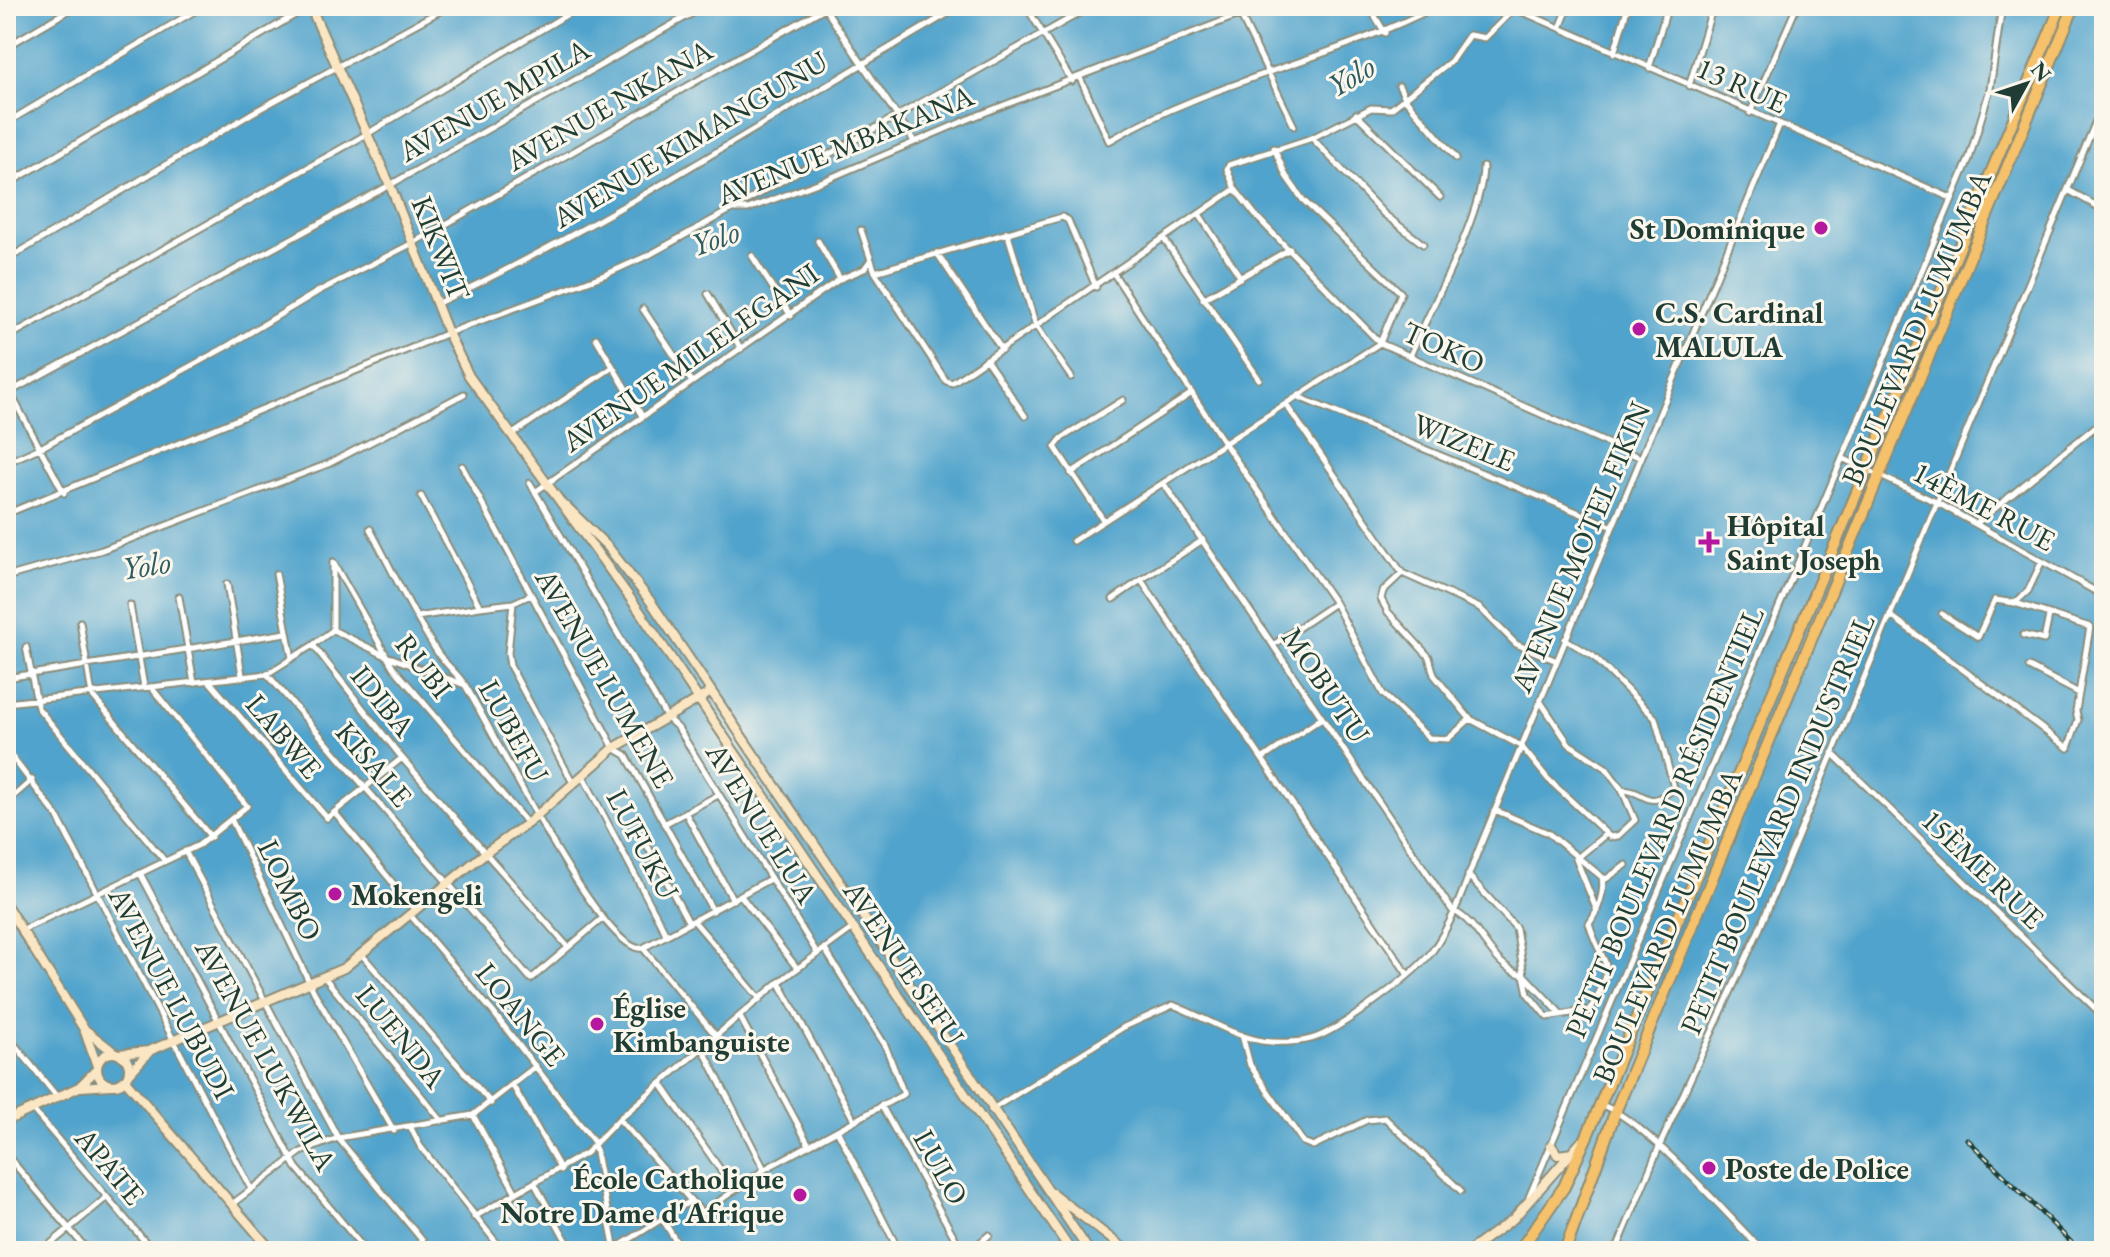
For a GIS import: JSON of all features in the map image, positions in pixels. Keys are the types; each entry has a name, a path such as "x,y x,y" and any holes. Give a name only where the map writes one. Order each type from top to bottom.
{"highway":[{"name":"BOULEVARD LUMUMBA","path":"1519,1251 1564,1187 1587,1136 2061,6"},
{"name":"BOULEVARD LUMUMBA","path":"1565,1251 1616,1110 2074,6"}],"main road":[{"name":"KIKWIT","path":"311,6 390,185 448,333 469,376 552,493"},
{"name":"AVENUE SEFU","path":"552,493 626,567 1040,1181"},
{"name":"AVENUE SEFU","path":"552,493 638,609 1071,1251"},
{"path":"9,1120 79,1087 97,1068 103,1056 149,1051 173,1042 325,978 363,956 484,854 528,823 614,748 711,692"},
{"path":"6,905 84,1029 101,1079 110,1085"},
{"path":"84,1029 129,1064 127,1077 272,1251"},
{"path":"79,1087 110,1085 127,1077 149,1051"},
{"path":"1469,1251 1513,1219 1587,1136"},
{"path":"1551,1145 1558,1155 1573,1153"},
{"path":"1005,1156 1017,1148"},
{"path":"1040,1181 1089,1251"},
{"path":"1040,1181 1070,1210 1127,1251"}],"street":[{"path":"6,47 76,6"},
{"path":"6,123 203,6"},
{"path":"6,185 311,6"},
{"path":"6,260 337,66 449,6"},
{"path":"6,338 367,134 581,6"},
{"name":"AVENUE MPILA","path":"7,390 390,185 705,6"},
{"name":"AVENUE KIMANGUNU","path":"438,303 520,265 710,157 863,62 961,6"},
{"path":"1026,6 1072,81"},
{"path":"732,209 1092,6"},
{"path":"1236,6 1294,126"},
{"name":"AVENUE MBAKANA","path":"6,514 64,493 448,333 607,274 649,255 732,209 748,209 1262,6"},
{"path":"1369,6 1385,33"},
{"path":"1080,78 1109,141 1131,128 1268,72 1385,33 1437,6"},
{"path":"1560,28 1569,6"},
{"path":"1614,53 1628,6"},
{"path":"1649,68 1668,6"},
{"path":"1689,86 1713,6"},
{"path":"1750,113 1797,6"},
{"name":"PETIT BOULEVARD RÉSIDENTIEL","path":"1526,1205 1969,159 1990,89 2002,6"},
{"path":"826,7 914,141"},
{"name":"AVENUE NKANA","path":"6,463 413,243 826,7"},
{"path":"861,230 875,272 946,381 952,383 1235,189 1227,166 1312,138 1371,108 1391,109 1451,61 1469,35 1485,38 1516,8"},
{"name":"13 RUE","path":"1516,8 1779,126 1951,198"},
{"path":"1399,86 1406,100 1456,158"},
{"name":"PETIT BOULEVARD INDUSTRIEL","path":"1616,1251 1659,1147 1730,997 2104,102"},
{"path":"1356,114 1440,197"},
{"name":"AVENUE MOTEL FIKIN","path":"1242,1034 1277,1042 1317,1037 1408,975 1435,948 1779,126"},
{"path":"1312,138 1384,214 1423,244"},
{"path":"1073,541 1300,398 1380,343 1401,293 1303,200 1286,176 1274,148"},
{"path":"1410,356 1474,211 1482,185 1483,167"},
{"name":"TOKO","path":"1235,189 1380,343 1641,458"},
{"path":"2068,190 2104,210"},
{"path":"1199,214 1241,278"},
{"path":"875,272 1065,218 1096,287"},
{"path":"1007,232 1036,326 1071,377"},
{"path":"1164,239 1259,379"},
{"path":"818,241 840,279"},
{"path":"1203,299 1290,249"},
{"path":"937,253 1002,350"},
{"path":"752,256 791,316"},
{"name":"AVENUE MILELEGANI","path":"535,492 840,279 864,269 870,261"},
{"path":"1114,274 1225,444 1335,603 1383,694 1429,738 1448,739 1470,719"},
{"path":"708,294 741,349"},
{"path":"643,309 692,382"},
{"path":"596,338 642,416"},
{"path":"987,361 1025,416"},
{"path":"510,435 613,367"},
{"path":"7,390 64,493"},
{"path":"1071,473 1192,393"},
{"path":"6,577 102,550 328,464 464,394"},
{"name":"WIZELE","path":"1300,398 1611,526"},
{"path":"1104,521 1055,450 1056,443 1123,400"},
{"path":"1287,406 1402,573 1480,608 1516,644 1557,661"},
{"path":"1977,523 2095,427"},
{"name":"14ÈME RUE","path":"1842,458 1977,523 2104,596"},
{"name":"AVENUE LUMENE","path":"462,466 614,748 626,755 713,911"},
{"name":"AVENUE LUA","path":"530,483 667,718 678,728 817,953"},
{"name":"MOBUTU","path":"1164,484 1452,910 1468,920 1502,965 1524,975 1559,1012"},
{"path":"421,496 480,607"},
{"name":"LUBEFU","path":"370,529 445,663 465,685 535,816 603,918 631,947 643,948"},
{"path":"1113,599 1203,540"},
{"path":"2015,603 2028,591 2042,561"},
{"name":"RUBI","path":"333,630 333,562 384,655 528,823"},
{"path":"1402,573 1383,591 1381,599 1429,657 1434,675 1470,719 1521,746 1605,835 1618,836 1635,820 1622,790 1606,768 1569,744 1540,701"},
{"path":"276,574 292,658"},
{"path":"1141,580 1408,975"},
{"path":"227,584 242,675"},
{"path":"417,617 513,603 531,595"},
{"path":"179,597 194,683"},
{"path":"1890,615 2067,748 2078,720 2079,693 2090,627 2015,603 1995,600 1983,628 1976,636 1942,614"},
{"name":"LUFUKU","path":"513,603 508,653 510,666 573,783"},
{"path":"1273,645 1335,603"},
{"path":"130,605 139,659 148,687"},
{"path":"2023,635 2044,640 2049,616"},
{"path":"80,622 92,695 211,837"},
{"path":"6,703 267,674 333,630 384,655 465,685"},
{"path":"6,678 286,633"},
{"path":"1565,639 1593,656 1655,718 1659,727 1674,788 1657,800 1648,801 1633,791 1622,790"},
{"name":"IDIBA","path":"313,645 402,758 567,946"},
{"path":"26,647 38,708 164,860"},
{"path":"2029,667 2079,693"},
{"name":"KISALE","path":"267,674 531,979 567,946"},
{"name":"LABWE","path":"209,681 327,818 336,814 413,914"},
{"name":"LOMBO","path":"148,687 246,801 247,806 232,821 311,984 394,1131"},
{"path":"1262,759 1322,718"},
{"name":"AVENUE LUBUDI","path":"6,749 57,816 251,1189"},
{"name":"15ÈME RUE","path":"1832,753 2104,1017"},
{"path":"336,814 402,758"},
{"name":"LUFUKU","path":"582,775 666,934"},
{"path":"6,803 32,780"},
{"path":"664,824 718,795"},
{"path":"1495,810 1548,833 1576,859 1606,879 1626,865"},
{"path":"685,812 733,900"},
{"path":"20,931 185,851 232,821"},
{"path":"1576,859 1605,835"},
{"path":"648,847 692,922 760,999"},
{"path":"185,851 338,1138 431,1251"},
{"path":"1576,859 1597,912"},
{"name":"AVENUE LUKWILA","path":"140,873 291,1158 366,1251"},
{"path":"1467,875 1516,928 1528,994 1547,1017 1571,1010 1581,1014 1590,1010 1606,981 1609,964 1589,924 1597,912 1604,887 1602,877"},
{"path":"717,1037 643,948 770,879"},
{"path":"741,896 797,968"},
{"name":"LOANGE","path":"413,914 594,1142"},
{"path":"567,946 603,918"},
{"path":"474,1217 586,1153 619,1119 779,982 853,928"},
{"path":"619,1119 689,1202 704,1213 733,1188 904,1094 885,1045 824,948"},
{"path":"363,956 491,1103"},
{"name":"LUENDA","path":"325,978 442,1121"},
{"path":"779,982 854,1120"},
{"path":"991,1110 1124,1027 1173,1005 1225,1032 1242,1034 1250,1065 1303,1142 1313,1146 1367,1120 1385,1118 1461,1191"},
{"path":"740,1017 809,1145"},
{"path":"6,1034 58,1098"},
{"path":"703,1049 765,1169"},
{"path":"232,1204 291,1158 338,1138 394,1131 473,1115 536,1066"},
{"path":"661,1084 733,1188"},
{"path":"513,1086 561,1170"},
{"path":"1600,1104 1616,1110 1659,1147 1763,1251"},
{"name":"LULO","path":"881,1105 962,1251"},
{"path":"6,1110 9,1120"},
{"name":"APATE","path":"33,1110 153,1251"},
{"path":"473,1115 516,1193"},
{"path":"411,1128 420,1146 503,1251"},
{"path":"837,1130 899,1251"},
{"path":"594,1142 616,1250 689,1202"},
{"path":"6,1154 88,1251"},
{"path":"535,1184 572,1251"},
{"path":"42,1251 107,1197"},
{"path":"663,1220 682,1251"},
{"path":"970,1251 989,1235"},
{"path":"242,1251 263,1240"}],"water":[{"name":"Yolo","path":"6,6 2104,6 2104,1251 6,1251"}],"railway":[{"path":"1967,1139 2080,1251"}],"place":[{"name":"St Dominique","path":"1821,228"},
{"name":"C.S. Cardinal MALULA","path":"1639,329"},
{"name":"Hôpital Saint Joseph","path":"1709,542"},
{"name":"Mokengeli","path":"335,894"},
{"name":"Église Kimbanguiste","path":"597,1024"},
{"name":"Poste de Police","path":"1709,1168"},
{"name":"École Catholique Notre Dame d'Afrique","path":"800,1195"}]}
